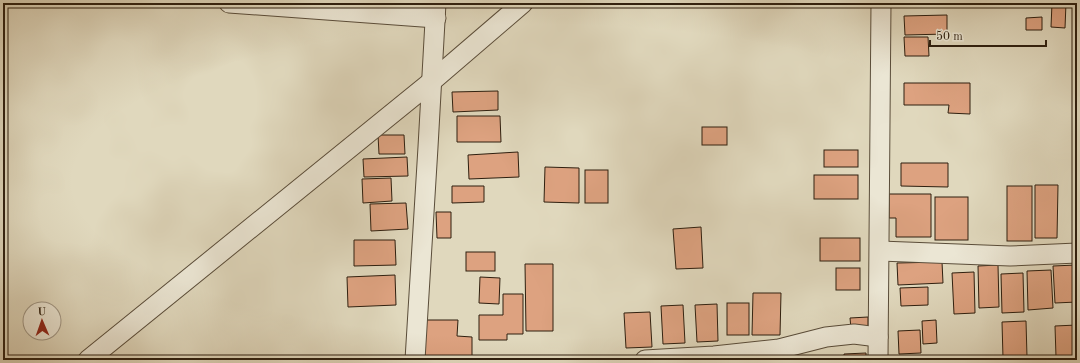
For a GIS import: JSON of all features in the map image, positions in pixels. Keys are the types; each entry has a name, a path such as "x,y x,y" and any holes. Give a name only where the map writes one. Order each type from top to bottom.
{"street":[{"path":"228,3 436,10 415,360"},
{"path":"88,360 431,82 523,3"},
{"path":"878,360 881,3"},
{"path":"880,252 1010,256 1077,253"},
{"path":"645,360 714,356 779,349 826,337 854,334 878,337"}],"building":[{"path":"1052,3 1066,3 1065,28 1051,27"},
{"path":"947,15 947,34 905,35 904,16"},
{"path":"1042,17 1042,30 1026,30 1026,18"},
{"path":"904,37 928,37 929,56 905,56"},
{"path":"904,83 970,83 970,114 948,113 949,105 904,105"},
{"path":"498,91 498,110 453,112 452,92"},
{"path":"457,116 500,116 501,142 457,142"},
{"path":"702,127 727,127 727,145 702,145"},
{"path":"378,135 404,135 405,154 379,154"},
{"path":"824,150 858,150 858,167 824,167"},
{"path":"518,152 519,177 469,179 468,155"},
{"path":"407,157 408,176 364,177 363,159"},
{"path":"901,163 948,163 948,187 901,186"},
{"path":"545,167 579,168 579,203 544,202"},
{"path":"585,170 608,170 608,203 585,203"},
{"path":"814,175 858,175 858,199 814,199"},
{"path":"391,178 392,201 363,203 362,179"},
{"path":"1035,185 1058,185 1057,238 1035,238"},
{"path":"452,186 484,186 484,202 452,203"},
{"path":"1007,186 1032,186 1032,241 1007,241"},
{"path":"889,194 931,194 931,237 896,237 896,218 889,218"},
{"path":"935,197 968,197 968,240 935,240"},
{"path":"406,203 408,229 371,231 370,204"},
{"path":"436,212 451,212 451,238 437,238"},
{"path":"701,227 703,268 676,269 673,229"},
{"path":"820,238 860,238 860,261 820,261"},
{"path":"354,240 395,240 396,265 354,266"},
{"path":"466,252 495,252 495,271 466,271"},
{"path":"942,262 943,283 898,285 897,263"},
{"path":"525,264 553,264 553,331 526,331"},
{"path":"998,265 999,307 979,308 978,266"},
{"path":"1076,265 1077,302 1055,303 1053,266"},
{"path":"836,268 860,268 860,290 836,290"},
{"path":"1051,270 1053,308 1028,310 1027,271"},
{"path":"974,272 975,313 954,314 952,273"},
{"path":"1023,273 1024,312 1002,313 1001,274"},
{"path":"395,275 396,305 348,307 347,277"},
{"path":"480,277 500,278 499,304 479,303"},
{"path":"928,287 928,305 901,306 900,288"},
{"path":"753,293 781,293 780,335 752,335"},
{"path":"503,294 523,294 523,334 507,334 507,340 479,340 479,315 503,315"},
{"path":"727,303 749,303 749,335 727,335"},
{"path":"717,304 718,341 697,342 695,305"},
{"path":"683,305 685,343 663,344 661,306"},
{"path":"650,312 652,347 626,348 624,313"},
{"path":"868,317 868,328 851,329 850,318"},
{"path":"424,320 458,320 457,336 472,337 472,356 424,356"},
{"path":"936,320 937,343 923,344 922,321"},
{"path":"1026,321 1027,357 1003,358 1002,322"},
{"path":"1077,325 1077,356 1056,357 1055,326"},
{"path":"920,330 921,353 899,354 898,331"},
{"path":"866,353 866,360 844,360 844,354"},
{"path":"841,356 841,360 813,360 813,357"}]}
